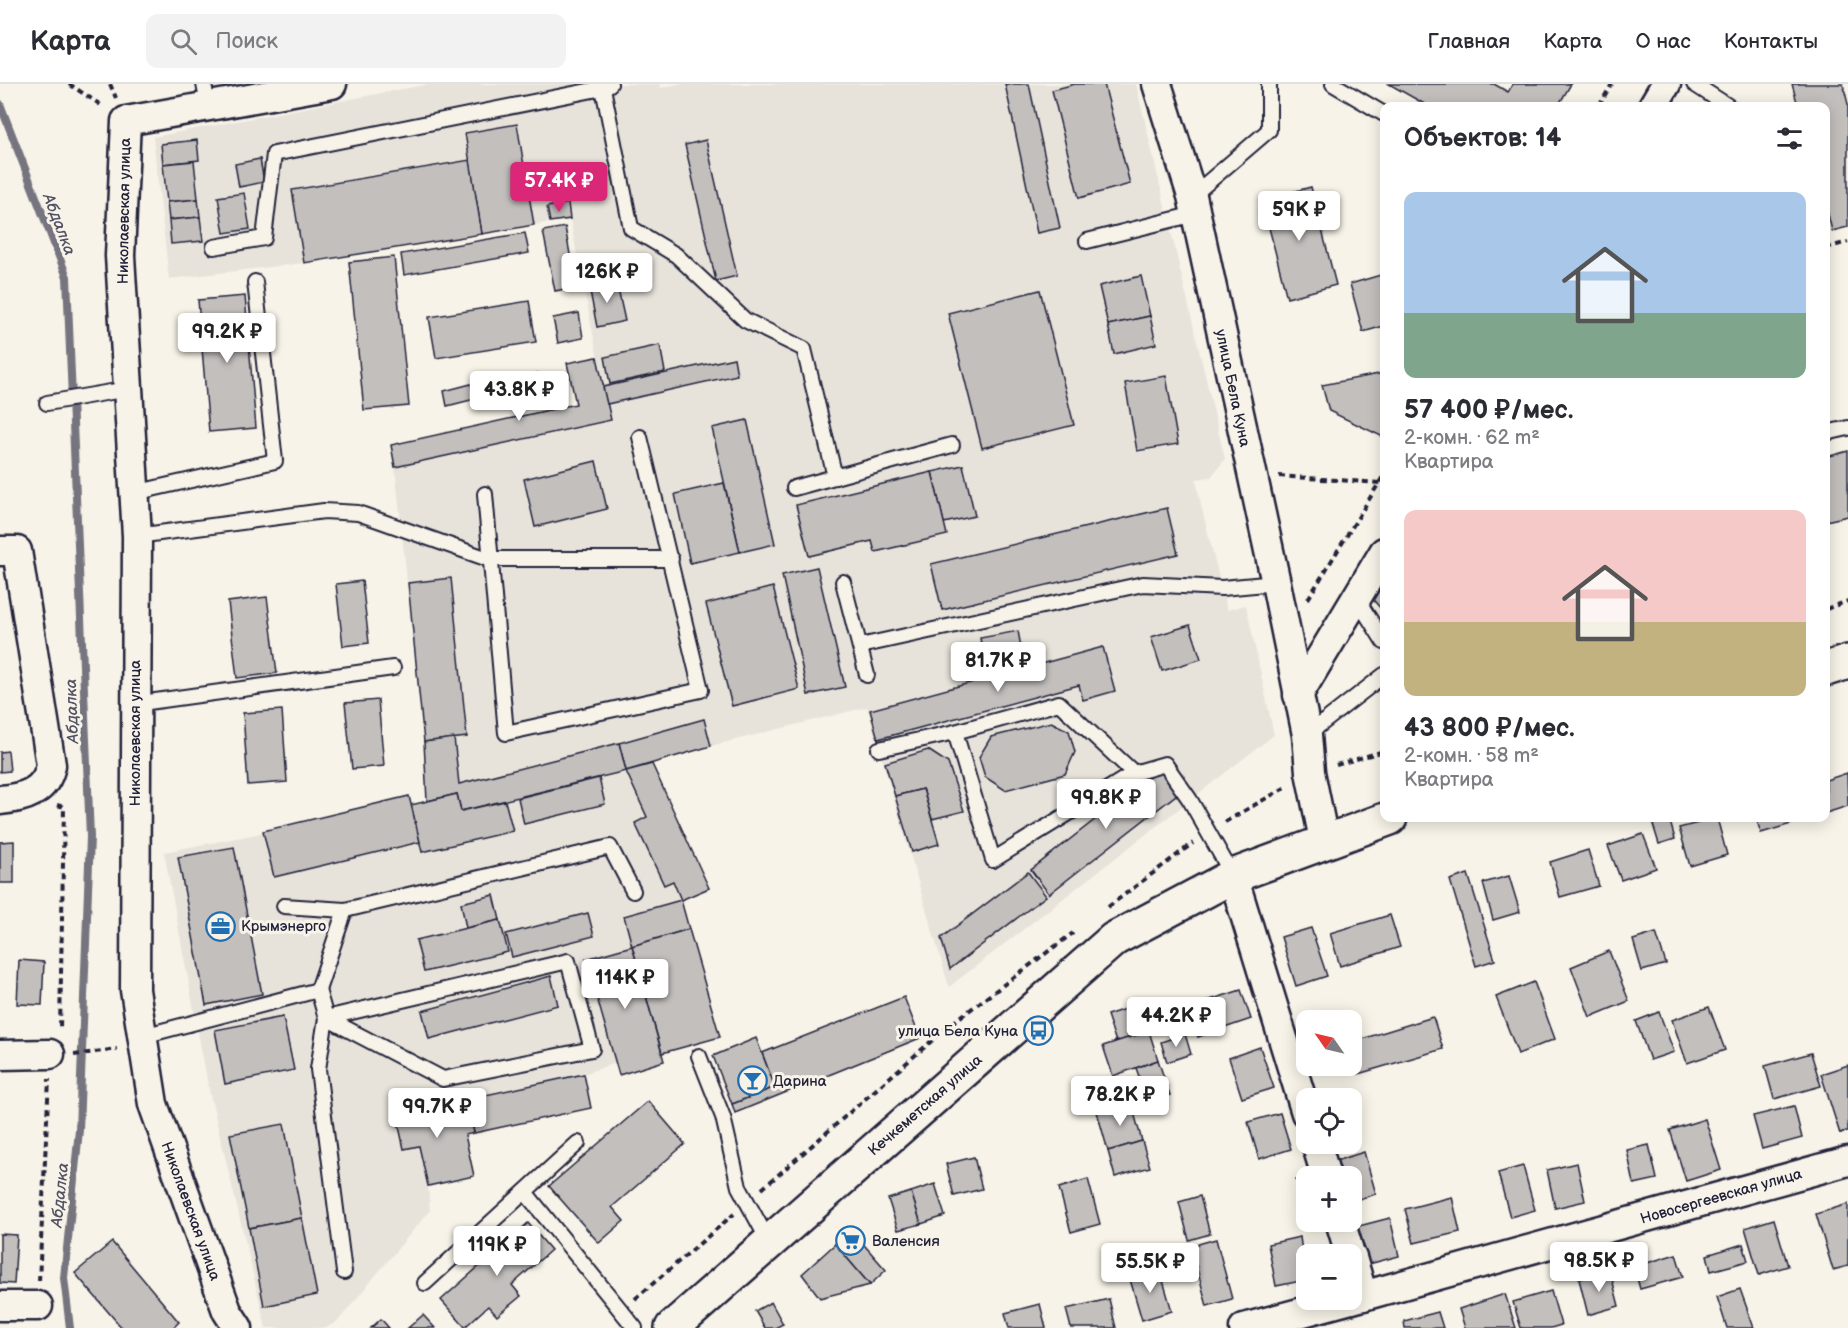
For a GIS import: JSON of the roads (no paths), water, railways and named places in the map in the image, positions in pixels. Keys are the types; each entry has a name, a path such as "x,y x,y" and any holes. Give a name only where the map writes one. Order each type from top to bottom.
{"main road":[{"path":"1830,668 1848,662"},
{"name":"Кечкеметская улица","path":"672,1328 1114,939 1233,876 1324,840 1380,821"}],"street":[{"path":"206,95 332,84"},
{"name":"улица Бела Куна","path":"1156,84 1193,205 1276,583 1307,735 1310,772 1324,840"},
{"path":"1655,102 1666,84"},
{"name":"Николаевская улица","path":"206,95 126,121 120,256 136,536 135,990 153,1104 227,1311 238,1328"},
{"path":"7,550 51,765 46,781 12,799"},
{"path":"1298,695 1380,559"},
{"path":"1233,876 1298,1088"},
{"path":"0,1055 62,1054"},
{"name":"Новосергеевская улица","path":"1362,1296 1848,1161"},
{"path":"0,1306 38,1306"},
{"name":"Новосергеевская улица","path":"1244,1328 1311,1310"}],"lane":[{"path":"1087,241 1193,205 1269,129 1269,84"},
{"path":"1333,84 1380,112"},
{"path":"1694,84 1722,102"},
{"path":"214,247 264,238 274,154 606,86 631,228 676,255 746,320 804,349 835,477"},
{"path":"134,493 275,461 255,282"},
{"path":"47,403 128,389"},
{"path":"1830,432 1848,428"},
{"path":"484,494 488,559 506,733 701,690 640,437"},
{"path":"794,488 952,445"},
{"path":"136,536 324,511 358,513 488,559 671,559"},
{"path":"843,582 867,675"},
{"path":"860,646 1143,584 1222,588 1276,583"},
{"path":"1357,599 1380,636"},
{"path":"134,704 393,668"},
{"path":"1307,735 1380,678"},
{"path":"879,749 955,732 1059,703 1134,773"},
{"path":"955,732 993,860 1134,773 1165,764 1233,876"},
{"path":"284,906 345,910 610,847 633,891"},
{"path":"344,1272 318,1069 326,1018 318,990 345,910"},
{"path":"568,961 592,1049 443,1079 326,1018 568,961"},
{"path":"142,1036 318,990"},
{"path":"699,1056 723,1117 732,1166 747,1202 769,1242"},
{"path":"426,1283 578,1143"},
{"path":"525,1192 635,1328"}],"waterway":[{"name":"Абдалка","path":"0,104 67,277 90,837 79,1130 64,1278 70,1328"}],"place":[{"name":"Крымэнерго","path":"220,926"},
{"name":"улица Бела Куна","path":"1039,1031"},
{"name":"Дарина","path":"752,1081"},
{"name":"Валенсия","path":"851,1241"}]}
